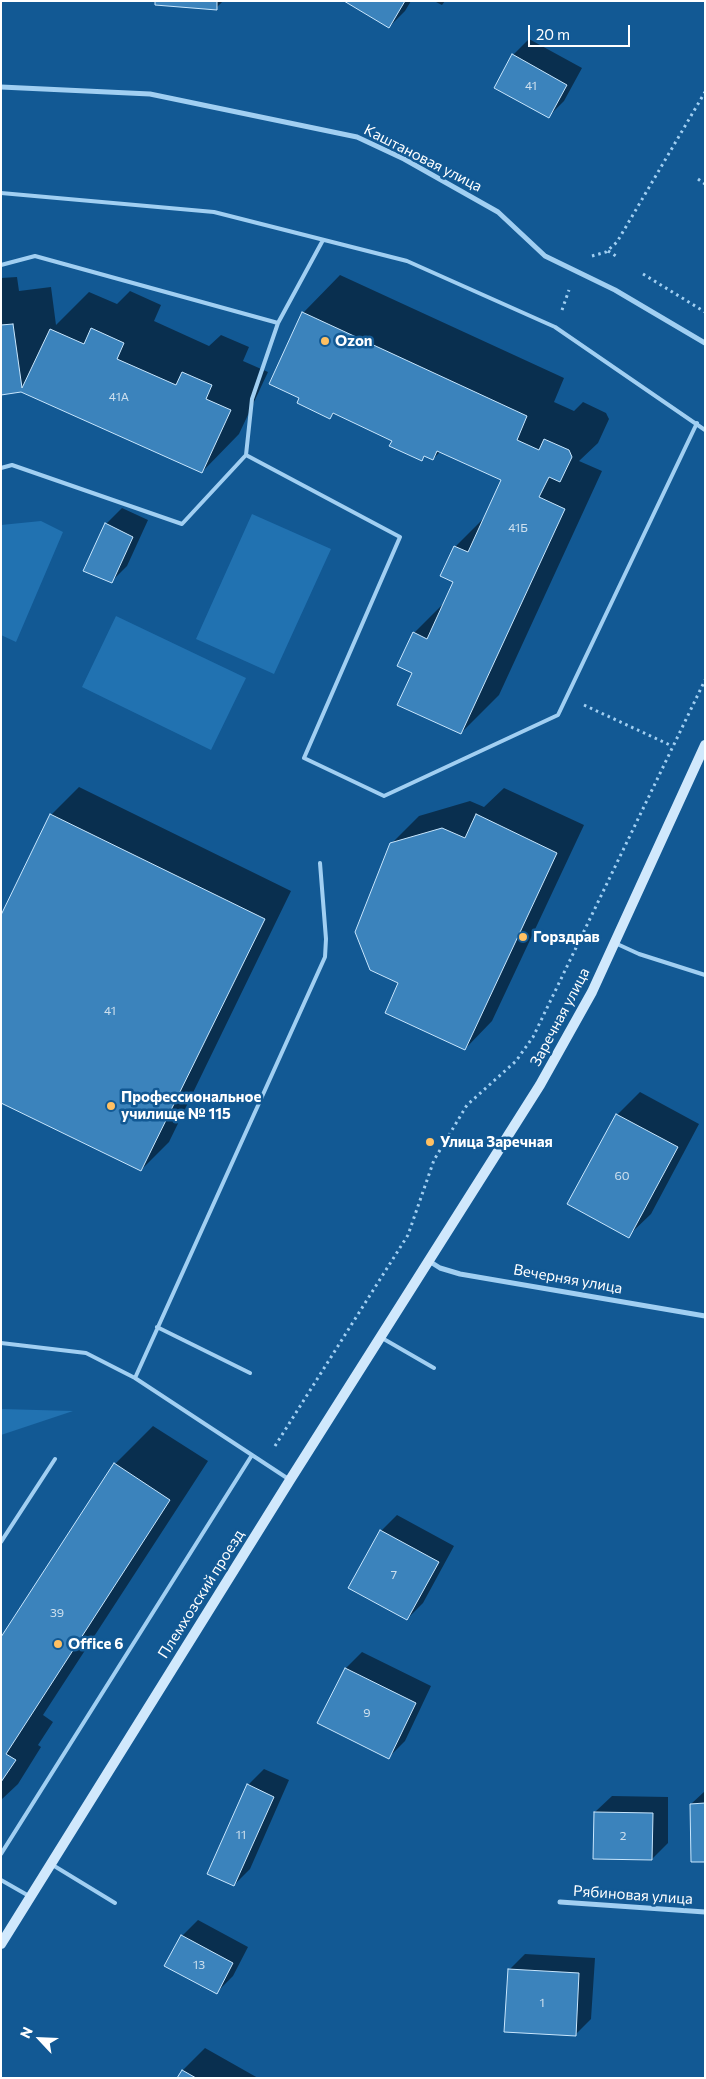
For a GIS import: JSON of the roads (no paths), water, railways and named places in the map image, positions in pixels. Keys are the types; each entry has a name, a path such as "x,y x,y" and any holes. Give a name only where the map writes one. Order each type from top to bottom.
{"main road":[{"name":"Заречная улица","path":"429,1261 540,1085 568,1037 615,943 705,745"},
{"name":"Племхозский проезд","path":"1,1944 429,1261"}],"street":[{"name":"Каштановая улица","path":"1,87 150,94 357,137 404,159 498,212 544,256 615,290 705,344"},
{"name":"Вечерняя улица","path":"429,1261 440,1268 460,1274 705,1316"},
{"name":"Рябиновая улица","path":"560,1902 705,1912"}],"lane":[{"path":"1,193 214,212 407,261 555,327 705,430"},
{"path":"1,468 12,465 182,524 246,455 252,398 278,323 323,240"},
{"path":"1,265 35,256 278,323"},
{"path":"246,455 400,537 304,758 384,796 558,715 697,423"},
{"path":"135,1378 325,957 326,939 320,863"},
{"path":"615,943 639,954 705,975"},
{"path":"157,1327 250,1373"},
{"path":"380,1337 434,1368"},
{"path":"1,1344 86,1353 135,1378 290,1480"},
{"path":"1,1854 252,1455"},
{"path":"1,1542 55,1459"},
{"path":"51,1864 115,1902"},
{"path":"1,1880 31,1897"}],"place":[{"name":"Ozon","path":"325,341"},
{"name":"Горздрав","path":"523,937"},
{"name":"Профессиональное училище № 115","path":"111,1106"},
{"name":"Улица Заречная","path":"430,1142"},
{"name":"Office 6","path":"58,1644"}]}
